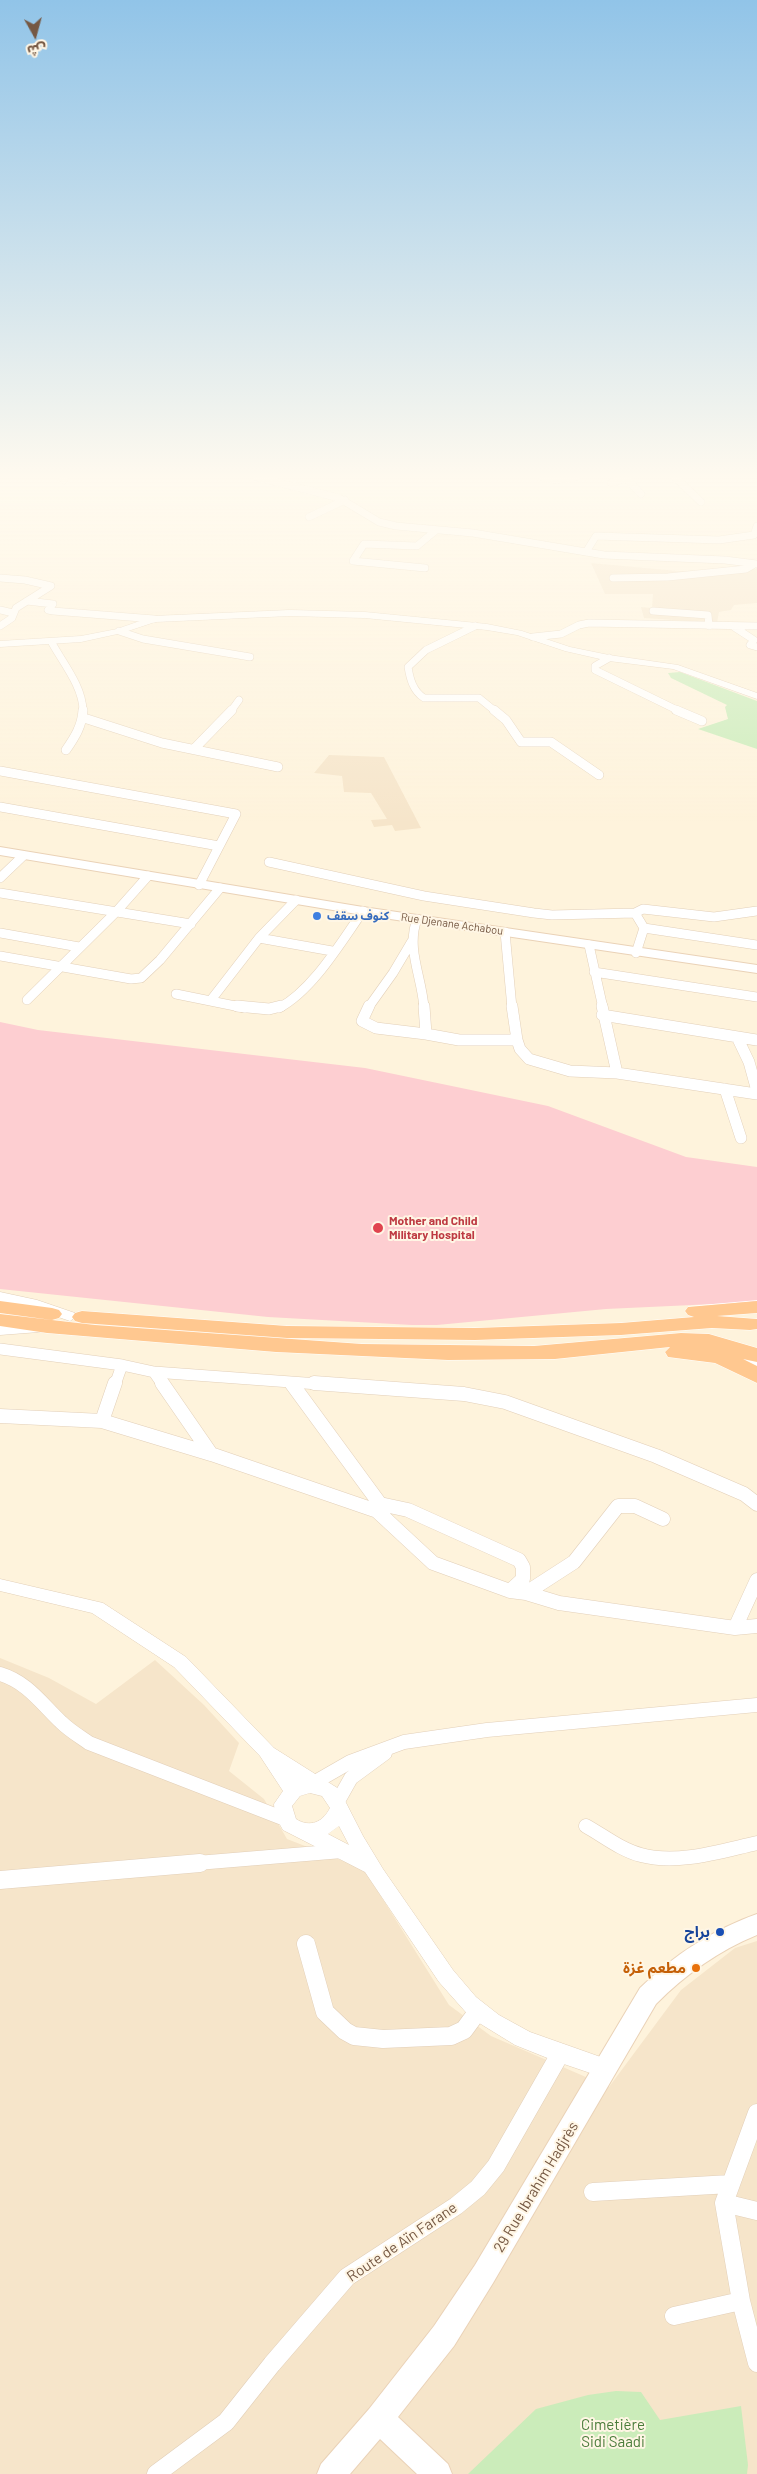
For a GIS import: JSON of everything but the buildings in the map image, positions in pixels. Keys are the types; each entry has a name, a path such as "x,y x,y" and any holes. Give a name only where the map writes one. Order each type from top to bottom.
{"highway":[{"path":"0,1307 64,1322 261,1345 384,1352 464,1354 692,1352 716,1355 735,1363 757,1376"},
{"path":"0,1320 287,1332 522,1333 755,1319"},
{"path":"752,1356 736,1348 731,1337 736,1328 755,1319"},
{"path":"568,1353 686,1340 703,1340 723,1344 752,1356"}],"main road":[{"name":"Rue Djenane Achabou","path":"0,852 589,946 757,968"},
{"name":"29 Rue Ibrahim Hadjrès","path":"331,2474 379,2419 444,2336 484,2274 648,1996 666,1977 685,1962 718,1941 757,1924"},
{"path":"379,2419 438,2474"}],"street":[{"path":"0,626 12,618 13,613 27,601 41,592"},
{"path":"27,601 53,604 48,610 53,611 154,619 326,613 475,626 533,637 568,649 609,658 676,667 757,696"},
{"path":"0,610 13,613"},
{"path":"653,611 708,615 709,626"},
{"path":"0,644 52,642 119,631 154,619"},
{"path":"533,637 561,634 578,625 589,623 757,626"},
{"path":"475,626 426,650 409,666 411,682 419,694 432,699 478,698 506,720 521,742 551,742 599,775"},
{"path":"733,627 754,640 750,645 757,647"},
{"path":"119,631 143,639 250,657"},
{"path":"52,642 83,703 84,718 75,738 66,750"},
{"path":"609,658 595,666 595,670 657,702 702,721"},
{"path":"194,749 227,716 239,700"},
{"path":"84,718 162,743 194,749 211,755 278,767"},
{"path":"0,771 236,814 199,884"},
{"path":"0,807 219,846"},
{"path":"0,878 23,856"},
{"path":"269,862 424,896 552,915 635,913 643,909 714,916 757,912"},
{"path":"27,1000 116,912 148,876"},
{"path":"0,956 131,979 140,978 154,967 220,888"},
{"path":"0,894 191,924"},
{"path":"211,1000 259,938 296,900"},
{"path":"176,994 258,1009 281,1008 301,991 363,911"},
{"path":"635,913 644,928 636,953"},
{"path":"417,919 412,928 412,941 424,1002 426,1034"},
{"path":"644,928 757,945"},
{"path":"505,932 508,981 517,1040 525,1057 570,1071 617,1073 757,1094"},
{"path":"0,933 79,947"},
{"path":"259,938 332,951"},
{"path":"412,941 398,969 362,1018 362,1021 376,1028 459,1040 517,1040"},
{"path":"589,946 602,1015 617,1073"},
{"path":"594,972 757,997"},
{"path":"602,1015 757,1040"},
{"path":"737,1037 753,1062 757,1090"},
{"path":"725,1089 741,1138"},
{"path":"0,1297 32,1303 64,1322"},
{"path":"0,1330 64,1322"},
{"path":"0,1349 122,1365 154,1372 292,1384 464,1394 505,1402 656,1456 744,1494 757,1504"},
{"path":"102,1421 122,1365"},
{"path":"154,1372 211,1454"},
{"path":"292,1384 378,1508 433,1563 510,1591 526,1593 559,1604 734,1628 757,1626"},
{"path":"0,1416 80,1422 102,1421 378,1508 408,1510 519,1560 523,1567 523,1579 510,1591"},
{"path":"526,1593 556,1576 574,1562 618,1506 635,1506 663,1519"},
{"path":"734,1628 757,1580"},
{"path":"0,1585 97,1608 180,1662 266,1751 309,1786 327,1789 338,1805 370,1866 448,1977 478,2011 500,2025 560,2054 606,2068"},
{"path":"0,1674 11,1676 39,1697 63,1724 89,1743 285,1819 298,1830 307,1832 370,1866"},
{"path":"285,1819 283,1804 309,1786 368,1754 404,1742 487,1730 757,1705"},
{"path":"307,1832 316,1831 332,1823 351,1778 359,1770 404,1742"},
{"path":"586,1826 630,1851 655,1857 679,1856 757,1843"},
{"path":"0,1880 342,1852"},
{"path":"306,1944 325,2012 345,2031 354,2036 383,2039 451,2036 464,2030 478,2011"},
{"name":"Route de Aïn Farane","path":"156,2474 226,2422 272,2364 347,2277 456,2206 478,2188 496,2166 560,2054"},
{"path":"757,2113 724,2203 741,2301 757,2363"},
{"path":"593,2192 730,2184"},
{"path":"724,2203 757,2211"},
{"path":"674,2316 741,2301"}],"shaded area":[{"path":"604,592 757,592 757,603 734,605 731,610 719,612 717,623 644,618 641,607 652,608 653,594 605,594"},
{"path":"329,755 384,757 421,828 395,831 392,825 374,827 371,820 387,819 371,793 344,792 342,776 314,773"},
{"name":"Mother and Child Military Hospital","path":"0,1022 38,1030 365,1068 548,1106 686,1157 757,1167 757,1302 606,1309 437,1325 412,1325 268,1317 0,1289"},
{"path":"0,1658 49,1678 96,1704 155,1660 204,1705 239,1743 229,1771 264,1799 287,1839 364,1869 449,2005 491,2036 609,2087 681,1990 735,1948 757,1941 757,2474 0,2474"}],"green space":[{"path":"680,672 757,701 757,749 698,729 728,719 725,707 727,705 671,678 668,673"},
{"name":"Cimetière Sidi Saadi","path":"616,2391 641,2392 660,2420 741,2406 748,2465 747,2474 468,2474 536,2409 588,2395"}],"place":[{"name":"كنوف سقف","path":"317,916"},
{"name":"Mother and Child Military Hospital","path":"378,1228"},
{"name":"براج","path":"720,1932"},
{"name":"مطعم غزة","path":"696,1968"}]}
